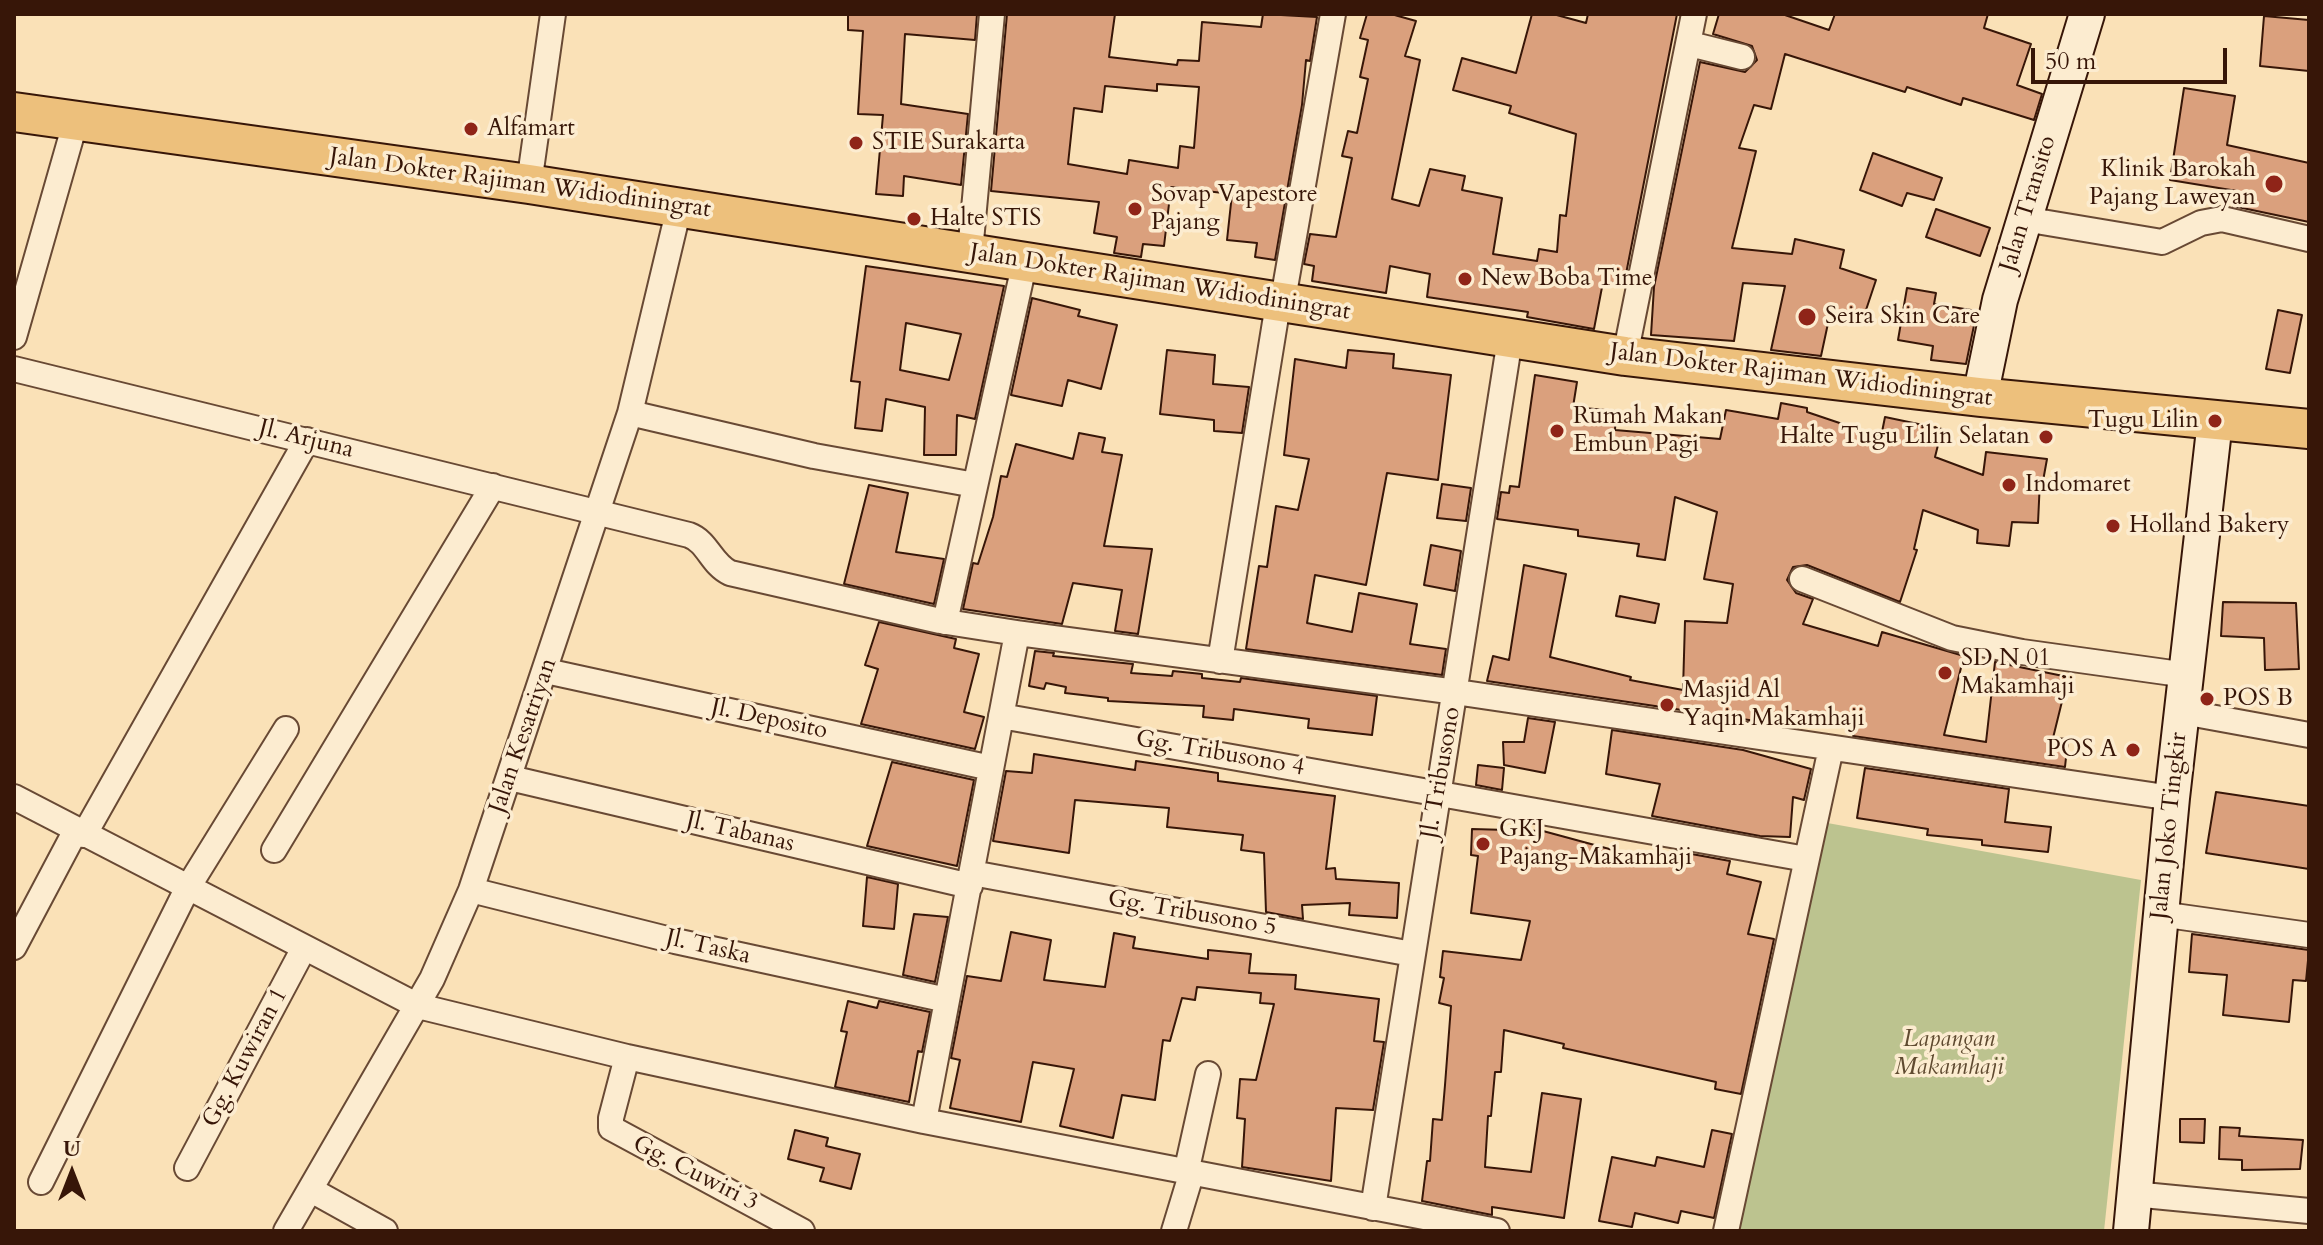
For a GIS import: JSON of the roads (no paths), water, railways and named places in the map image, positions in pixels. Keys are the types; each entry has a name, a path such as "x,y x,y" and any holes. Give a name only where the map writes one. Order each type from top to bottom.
{"main road":[{"name":"Jalan Transito","path":"1980,397 1997,313 2087,14"},
{"name":"Jalan Dokter Rajiman Widiodiningrat","path":"14,112 529,184 1625,356 1980,397 2309,429"},
{"name":"Jalan Joko Tingkir","path":"2131,1231 2172,798 2215,421"}],"street":[{"path":"529,184 553,14"},
{"path":"970,252 992,14"},
{"path":"1220,661 1333,14"},
{"path":"1625,356 1694,14"},
{"path":"1690,44 1742,57"},
{"path":"14,337 76,120"},
{"name":"Jalan Kesatriyan","path":"286,1231 313,1191 418,1006 471,890 630,413 679,208"},
{"path":"2024,219 2162,242 2201,223 2222,219 2309,238"},
{"path":"945,622 1025,261"},
{"name":"Jl. Tribusono","path":"1388,1217 1412,954 1510,339"},
{"name":"Jl. Arjuna","path":"14,369 695,537 716,565 742,577 945,622 1456,692 2172,798"},
{"path":"630,413 814,456 975,485"},
{"path":"14,947 307,440"},
{"path":"274,850 493,486"},
{"path":"1802,579 1952,638 2022,652 2187,675"},
{"path":"924,1121 1017,633"},
{"name":"Jl. Deposito","path":"546,671 991,768"},
{"path":"2183,712 2309,735"},
{"name":"Gg. Tribusono 4","path":"1001,716 1806,859"},
{"path":"41,1182 187,889 286,729"},
{"path":"1726,1231 1831,748"},
{"name":"Jl. Tabanas","path":"510,778 971,879"},
{"path":"14,797 418,1006 627,1057 924,1121 1388,1217 1497,1231"},
{"name":"Gg. Tribusono 5","path":"971,879 1412,954"},
{"name":"Jl. Taska","path":"471,890 675,941 947,1000"},
{"path":"2160,914 2309,935"},
{"name":"Gg. Kuwiran 1","path":"187,1168 304,948"},
{"name":"Gg. Cuwiri 3","path":"627,1057 611,1128 802,1231"},
{"path":"1174,1231 1189,1174 1208,1074"},
{"path":"313,1191 385,1231"},
{"path":"2133,1194 2309,1211"}],"place":[{"name":"Alfamart","path":"471,129"},
{"name":"STIE Surakarta","path":"856,143"},
{"name":"Klinik Barokah Pajang Laweyan","path":"2274,184"},
{"name":"Sovap Vapestore Pajang","path":"1135,209"},
{"name":"Halte STIS","path":"914,219"},
{"name":"New Boba Time","path":"1465,279"},
{"name":"Seira Skin Care","path":"1807,317"},
{"name":"Tugu Lilin","path":"2215,421"},
{"name":"Rumah Makan Embun Pagi","path":"1557,431"},
{"name":"Halte Tugu Lilin Selatan","path":"2046,437"},
{"name":"Indomaret","path":"2009,485"},
{"name":"Holland Bakery","path":"2113,526"},
{"name":"SD N 01 Makamhaji","path":"1945,673"},
{"name":"POS B","path":"2207,699"},
{"name":"Masjid Al Yaqin Makamhaji","path":"1667,705"},
{"name":"POS A","path":"2133,750"},
{"name":"GKJ Pajang-Makamhaji","path":"1483,844"}],"park label":[{"name":"Lapangan Makamhaji","path":"1949,1054"}]}
